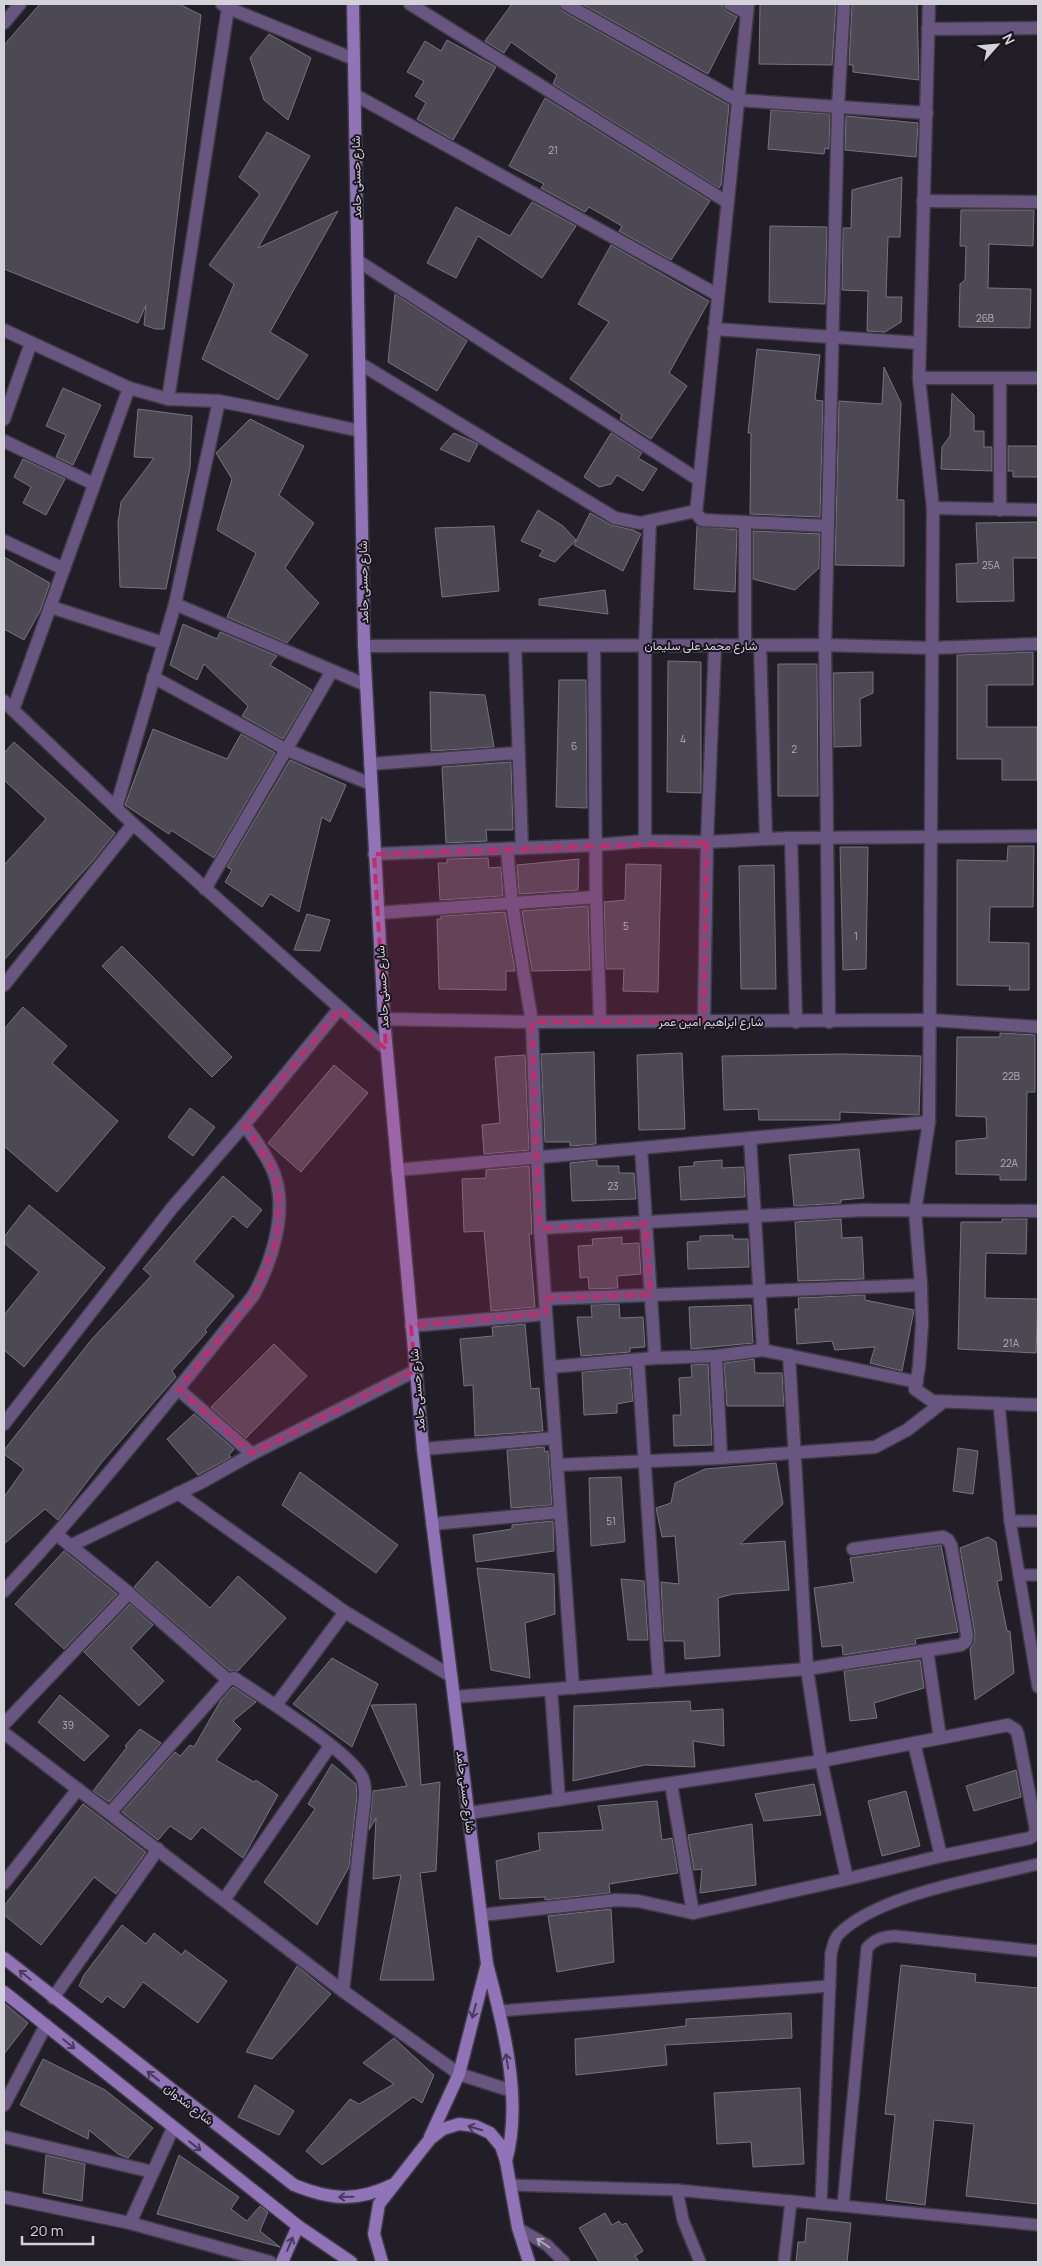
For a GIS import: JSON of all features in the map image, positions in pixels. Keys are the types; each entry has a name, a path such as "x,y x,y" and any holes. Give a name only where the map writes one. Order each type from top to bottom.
{"street":[{"path":"4,23 20,4"},
{"name":"شارع حسنى حامد","path":"353,4 364,646 386,1049 423,1450 487,1964 499,2011 512,2092 513,2132 506,2161"},
{"path":"410,4 727,202"},
{"path":"566,4 737,100 927,114"},
{"path":"730,4 747,8 696,511 697,516 702,520 828,526"},
{"path":"830,1022 825,645 838,107 844,4"},
{"path":"929,4 919,378 933,508 929,1122 915,1211 922,1285 922,1325 917,1382 914,1389 932,1401 1038,1405"},
{"path":"168,399 225,6 354,59"},
{"path":"928,29 1038,28"},
{"path":"355,95 718,295"},
{"path":"923,201 1038,202"},
{"path":"358,261 699,480"},
{"path":"714,329 920,343"},
{"path":"4,330 129,388 168,399 219,401 360,432"},
{"path":"4,419 31,343"},
{"path":"360,363 616,518 630,522 650,521 696,511"},
{"path":"919,378 1038,378"},
{"path":"1000,378 1000,510"},
{"path":"129,388 50,607 8,705 133,824 386,1049"},
{"path":"116,808 175,604 219,401"},
{"path":"4,441 94,484"},
{"path":"933,508 1038,510"},
{"path":"645,841 645,645 650,521"},
{"path":"745,522 745,645"},
{"path":"4,541 64,569"},
{"path":"175,604 366,684"},
{"path":"50,607 163,643"},
{"name":"شارع محمد على سليمان","path":"364,646 825,645 932,648 1038,644"},
{"path":"704,1021 706,842 715,645"},
{"path":"760,645 766,839"},
{"path":"515,646 522,848"},
{"path":"594,646 596,897 600,1021"},
{"path":"205,889 332,671"},
{"path":"153,677 287,750 371,784"},
{"path":"370,764 518,753"},
{"path":"4,984 133,824"},
{"path":"374,854 596,845 645,841 706,842 827,837 1038,836"},
{"path":"791,838 796,1022"},
{"path":"507,849 512,903 532,1022 540,1228 573,1688"},
{"path":"378,913 596,897"},
{"path":"4,1424 172,1208 244,1125 339,1009"},
{"name":"شارع ابراهيم امين عمر","path":"384,1019 532,1022 930,1020 1038,1027"},
{"path":"397,1170 929,1122"},
{"path":"4,1591 56,1534 178,1389 253,1296 268,1269 276,1241 278,1201 274,1172 244,1125"},
{"path":"750,1138 763,1350"},
{"path":"642,1148 655,1358"},
{"path":"540,1228 755,1218 864,1210 1038,1211"},
{"path":"545,1299 922,1285"},
{"path":"411,1326 546,1314"},
{"path":"550,1367 655,1358 716,1356 763,1350 917,1382"},
{"path":"789,1355 808,1669 821,1761 847,1879"},
{"path":"716,1356 721,1458"},
{"path":"638,1360 659,1681"},
{"path":"70,1546 204,1482 252,1454 415,1371"},
{"path":"178,1389 252,1454"},
{"path":"557,1465 721,1458 876,1447 907,1430 943,1402"},
{"path":"423,1450 555,1438"},
{"path":"178,1494 345,1612 451,1676"},
{"path":"432,1524 560,1512"},
{"path":"56,1534 129,1593 228,1680"},
{"path":"454,1697 808,1669 961,1645 967,1638 951,1545 948,1540 943,1537 853,1549"},
{"path":"4,1724 129,1593"},
{"path":"276,1705 345,1612"},
{"path":"927,1650 940,1738"},
{"path":"110,1813 228,1680 234,1678 276,1705 330,1746 362,1776 365,1790 357,1886 343,1991"},
{"path":"550,1690 559,1800"},
{"path":"469,1813 821,1761 1002,1726 1012,1726 1018,1735 1036,1830 1030,1838 941,1856 693,1913 638,1901 617,1900 482,1915"},
{"path":"4,1733 343,1991 459,2074 512,2092"},
{"path":"914,1743 941,1856"},
{"path":"224,1900 330,1746"},
{"path":"671,1784 693,1913"},
{"path":"4,1883 78,1789"},
{"path":"53,1998 158,1849"},
{"name":"شارع شدوان","path":"4,1958 294,2185 319,2195 346,2198 372,2195 392,2185"},
{"name":"شارع حسنى حامد","path":"430,2139 459,2074 487,1964"},
{"path":"4,1992 298,2226 351,2262"},
{"path":"4,2104 46,2025"},
{"path":"382,2262 374,2234 375,2216 379,2204 392,2185 430,2139 443,2129 459,2124 475,2126 490,2134 501,2146 506,2161 518,2228 529,2262"},
{"path":"130,2223 173,2128"},
{"path":"4,2137 152,2172"},
{"path":"4,2197 130,2223 270,2262"},
{"path":"282,2262 298,2226"}],"lane":[{"path":"999,1404 1010,1521 1038,1687"},
{"path":"1010,1521 1038,1521"},
{"path":"1019,1575 1038,1575"},
{"path":"821,2204 831,1952 837,1937 861,1916 895,1901 1038,1864"},
{"path":"843,2206 867,1948 873,1941 884,1936 895,1936 1038,1951"},
{"path":"499,2011 830,1986"},
{"path":"510,2185 677,2190 1038,2225"},
{"path":"677,2190 683,2220 700,2262"},
{"path":"784,2262 791,2201"},
{"path":"518,2228 547,2246 564,2262"}],"highlighted area":[{"path":"707,842 704,1021 532,1022 540,1228 646,1223 651,1295 545,1299 546,1314 411,1326 415,1371 252,1454 178,1389 253,1296 276,1241 278,1201 274,1172 244,1125 339,1009 386,1049 374,854"}],"building":[{"path":"40,4 179,4 201,15 164,329 155,329 144,325 146,305 138,323 4,269 4,45"},
{"path":"512,4 558,4 562,11 729,105 721,185 719,188 553,84 557,75 511,42 504,53 485,41"},
{"path":"582,4 721,4 726,11 737,17 708,74"},
{"path":"760,4 836,4 832,65 759,64"},
{"path":"852,4 917,4 919,80 853,72 853,65 849,65"},
{"path":"269,34 311,58 288,120 264,100 250,58"},
{"path":"447,40 496,67 453,140 417,119 426,103 415,96 424,81 407,72 425,41 441,51"},
{"path":"545,98 710,201 671,260 619,231 622,226 589,207 585,212 541,188 544,184 509,166"},
{"path":"771,110 830,114 829,149 825,148 824,154 768,149"},
{"path":"846,116 918,123 916,157 845,150"},
{"path":"267,132 310,156 258,248 338,211 270,332 308,355 278,400 202,359 234,284 209,265 260,194 239,177"},
{"path":"902,177 900,237 888,237 886,297 902,297 901,322 885,332 867,331 868,291 842,290 843,228 851,228 852,190"},
{"path":"532,202 576,226 542,278 478,236 456,278 427,263 456,207 510,236"},
{"path":"961,210 1034,210 1033,246 989,244 988,288 1031,289 1030,328 959,327 960,284 965,280 966,246 960,246"},
{"path":"770,226 827,227 825,304 769,302"},
{"path":"611,245 709,301 669,373 687,386 651,439 620,419 622,415 570,379 609,322 578,304"},
{"path":"395,294 467,341 437,391 388,362"},
{"path":"757,349 820,355 815,400 823,401 820,517 750,514 751,433 748,433"},
{"path":"884,367 901,403 897,500 904,500 904,566 835,565 839,401 882,404"},
{"path":"63,388 101,405 73,465 56,457 66,435 46,426"},
{"path":"952,393 974,415 974,431 984,431 984,447 992,447 992,471 941,469 942,447 950,436"},
{"path":"138,409 192,416 190,468 166,589 120,587 118,523 121,502 154,458 134,457"},
{"path":"250,419 304,446 279,495 314,523 285,568 319,603 287,643 227,617 256,553 217,530 232,479 216,453"},
{"path":"454,433 478,444 469,462 440,449"},
{"path":"611,433 642,453 638,458 657,469 643,491 617,475 611,484 599,487 584,477"},
{"path":"1008,446 1038,446 1038,477 1013,477 1013,471 1008,471"},
{"path":"23,459 65,479 46,515 23,503 31,487 14,477"},
{"path":"538,510 563,526 576,540 555,562 539,556 543,550 521,541"},
{"path":"590,513 611,525 633,530 641,534 623,571 574,545"},
{"path":"1038,522 1038,558 1013,558 1014,601 957,602 956,564 978,563 976,523"},
{"path":"494,526 499,591 442,597 435,528"},
{"path":"697,526 737,530 735,592 694,589"},
{"path":"753,531 820,534 819,568 795,590 753,579"},
{"path":"4,557 50,583 40,611 24,640 4,629"},
{"path":"605,590 608,614 539,605 539,599"},
{"path":"183,624 217,639 220,632 277,656 270,665 312,690 283,739 242,716 248,706 204,664 197,680 170,665"},
{"path":"1033,652 1033,685 987,685 987,727 1037,727 1037,780 1002,780 1002,759 957,759 957,655"},
{"path":"668,661 701,662 701,793 667,792"},
{"path":"778,664 817,664 818,796 778,796"},
{"path":"873,672 873,693 860,699 861,746 834,747 833,673"},
{"path":"559,680 586,680 587,808 556,807"},
{"path":"430,692 485,695 494,747 431,751"},
{"path":"153,729 227,759 241,734 275,753 214,858 171,830 169,834 125,805"},
{"path":"14,742 115,833 91,863 4,960 4,865 46,819 4,780 4,753"},
{"path":"290,760 346,785 330,822 322,817 299,912 270,894 262,907 225,882 232,870 227,867"},
{"path":"511,762 513,830 486,830 487,841 446,843 442,767"},
{"path":"1008,846 1034,846 1033,907 990,907 989,942 1029,943 1029,990 1009,990 1010,986 957,985 957,860 1007,861"},
{"path":"840,847 868,847 866,969 843,970"},
{"path":"488,858 489,868 501,867 503,896 440,900 438,863 447,863 447,859"},
{"path":"579,859 578,890 519,894 517,865"},
{"path":"626,864 661,865 658,992 623,991 624,969 606,969 604,902 625,900"},
{"path":"774,865 776,989 741,989 739,866"},
{"path":"588,906 590,970 532,971 522,911"},
{"path":"505,912 515,971 506,971 506,990 439,989 437,919 441,919 441,916"},
{"path":"307,914 330,920 320,951 294,950"},
{"path":"122,946 232,1057 212,1077 102,966"},
{"path":"23,1007 67,1046 52,1063 118,1121 57,1192 4,1146 4,1029"},
{"path":"1000,1033 1035,1035 1035,1092 1027,1092 1026,1180 1000,1180 1000,1175 956,1174 956,1141 987,1138 986,1117 956,1116 957,1037 1000,1037"},
{"path":"594,1052 596,1144 570,1146 570,1142 545,1142 541,1054"},
{"path":"682,1053 685,1129 639,1130 637,1055"},
{"path":"842,1054 921,1056 919,1115 840,1112 840,1120 759,1120 758,1109 724,1110 722,1056"},
{"path":"525,1055 529,1150 484,1154 482,1125 500,1123 495,1057"},
{"path":"334,1065 368,1093 301,1172 268,1143"},
{"path":"190,1108 215,1127 193,1156 168,1137"},
{"path":"859,1149 864,1198 841,1200 841,1203 794,1206 789,1155"},
{"path":"597,1160 597,1166 619,1166 619,1173 634,1173 636,1199 572,1201 570,1163"},
{"path":"722,1160 722,1168 744,1167 745,1197 681,1200 679,1167 694,1166 694,1162"},
{"path":"529,1166 532,1234 529,1234 535,1307 491,1311 484,1231 464,1232 462,1179 486,1178 486,1170"},
{"path":"223,1176 262,1210 247,1228 233,1216 194,1262 234,1296 205,1330 207,1332 172,1371 176,1377 102,1462 58,1520 45,1509 4,1544 4,1497 24,1469 4,1454 4,1450 92,1339 151,1276 143,1269"},
{"path":"29,1205 105,1268 24,1367 4,1350 4,1315 39,1272 4,1243 4,1237"},
{"path":"841,1219 842,1238 862,1237 864,1279 798,1281 795,1222"},
{"path":"1002,1219 1027,1219 1026,1254 986,1253 985,1298 1038,1299 1036,1353 958,1349 961,1222 1002,1222"},
{"path":"733,1235 733,1239 748,1239 749,1267 688,1269 687,1242 700,1241 700,1236"},
{"path":"622,1237 622,1244 639,1243 641,1274 617,1276 618,1288 589,1289 588,1277 580,1278 578,1246 593,1245 592,1239"},
{"path":"865,1295 865,1300 914,1310 902,1371 870,1363 875,1347 835,1350 832,1341 797,1344 795,1309 799,1309 798,1298"},
{"path":"619,1304 620,1318 643,1317 645,1347 630,1348 630,1352 581,1356 577,1317 592,1317 591,1305"},
{"path":"751,1305 753,1343 691,1349 689,1307"},
{"path":"525,1324 531,1389 539,1388 543,1431 475,1436 473,1385 464,1386 460,1339 493,1336 492,1327"},
{"path":"274,1344 307,1376 246,1438 211,1407"},
{"path":"754,1359 755,1373 782,1373 784,1406 727,1406 724,1363"},
{"path":"708,1364 712,1445 674,1446 673,1415 681,1415 679,1378 692,1377 691,1365"},
{"path":"630,1368 633,1401 617,1404 617,1413 584,1415 582,1372"},
{"path":"194,1414 234,1449 229,1455 231,1457 198,1475 167,1439"},
{"path":"544,1447 545,1452 548,1451 552,1505 511,1508 507,1450"},
{"path":"958,1448 978,1451 973,1494 953,1491"},
{"path":"776,1463 783,1504 740,1544 785,1541 789,1590 733,1594 718,1598 720,1656 685,1659 684,1641 664,1641 661,1582 679,1584 675,1536 662,1537 656,1508 671,1503 675,1483 705,1469"},
{"path":"300,1472 398,1545 376,1573 282,1505"},
{"path":"621,1477 625,1542 591,1546 589,1478"},
{"path":"553,1521 554,1551 476,1562 473,1535 512,1529 512,1525"},
{"path":"988,1537 996,1542 1002,1580 997,1581 1007,1631 1010,1631 1014,1673 975,1700 970,1649 974,1643 975,1634 960,1548"},
{"path":"941,1545 958,1632 915,1639 916,1644 843,1655 842,1645 822,1647 814,1588 854,1582 850,1558"},
{"path":"64,1551 117,1594 64,1649 15,1604"},
{"path":"157,1561 210,1608 238,1576 286,1618 238,1671 230,1671 134,1587"},
{"path":"477,1568 554,1574 555,1614 525,1623 530,1678 491,1670"},
{"path":"621,1579 644,1581 648,1640 628,1640"},
{"path":"130,1604 153,1625 131,1648 164,1681 139,1706 84,1652"},
{"path":"332,1658 378,1684 352,1747 293,1704"},
{"path":"920,1660 924,1688 874,1703 877,1718 850,1721 844,1671"},
{"path":"233,1687 256,1702 233,1721 241,1729 216,1760 254,1782 256,1780 278,1795 243,1858 202,1827 191,1840 170,1826 158,1840 122,1812 175,1752 180,1756 190,1745 194,1747 221,1700"},
{"path":"60,1695 109,1736 84,1761 38,1722"},
{"path":"690,1701 691,1711 723,1709 724,1746 693,1741 695,1767 645,1765 573,1781 574,1706"},
{"path":"416,1704 421,1785 440,1782 436,1871 420,1873 434,1980 380,1980 401,1875 373,1879 376,1818 369,1830 373,1791 407,1786 371,1705"},
{"path":"140,1729 161,1743 109,1802 93,1791 127,1747 125,1746"},
{"path":"332,1764 356,1784 357,1796 349,1867 317,1925 264,1882 315,1809 308,1804"},
{"path":"1016,1770 1021,1797 974,1811 966,1786"},
{"path":"814,1784 821,1815 764,1821 755,1794"},
{"path":"906,1791 920,1846 882,1856 868,1801"},
{"path":"657,1801 662,1840 672,1838 678,1873 609,1884 610,1893 545,1900 545,1897 500,1899 496,1861 540,1850 538,1833 603,1830 598,1806"},
{"path":"83,1804 146,1852 116,1894 94,1877 41,1945 4,1915 4,1906"},
{"path":"752,1824 756,1885 700,1893 702,1869 694,1870 688,1835"},
{"path":"611,1909 614,1962 557,1972 548,1916"},
{"path":"122,1925 146,1944 154,1933 182,1955 185,1950 227,1981 198,2023 143,1982 124,2008 107,1996 102,2003 79,1986 84,1975"},
{"path":"901,1965 976,1974 975,1982 1038,1988 1038,2204 966,2196 974,2124 934,2120 925,2205 886,2200 895,2115 885,2114"},
{"path":"297,1966 331,1994 272,2059 246,2052"},
{"path":"4,2003 28,2023 4,2054"},
{"path":"791,2013 792,2038 665,2045 667,2065 576,2075 575,2039 686,2026 686,2019"},
{"path":"394,2038 434,2075 422,2103 413,2097 322,2165 306,2151 350,2099 359,2104 394,2084 363,2063"},
{"path":"43,2059 105,2090 153,2128 128,2158 118,2154 89,2130 88,2139 20,2105"},
{"path":"255,2085 294,2111 279,2135 238,2117"},
{"path":"800,2088 804,2164 753,2167 751,2142 717,2144 714,2093"},
{"path":"46,2155 85,2164 82,2201 43,2193"},
{"path":"179,2155 239,2197 231,2209 247,2221 260,2206 268,2212 260,2231 280,2247 157,2214"},
{"path":"605,2213 612,2225 619,2221 622,2225 626,2223 643,2251 635,2256 639,2262 599,2262 579,2228"},
{"path":"807,2218 851,2223 847,2262 796,2262 798,2242 805,2242"}]}
